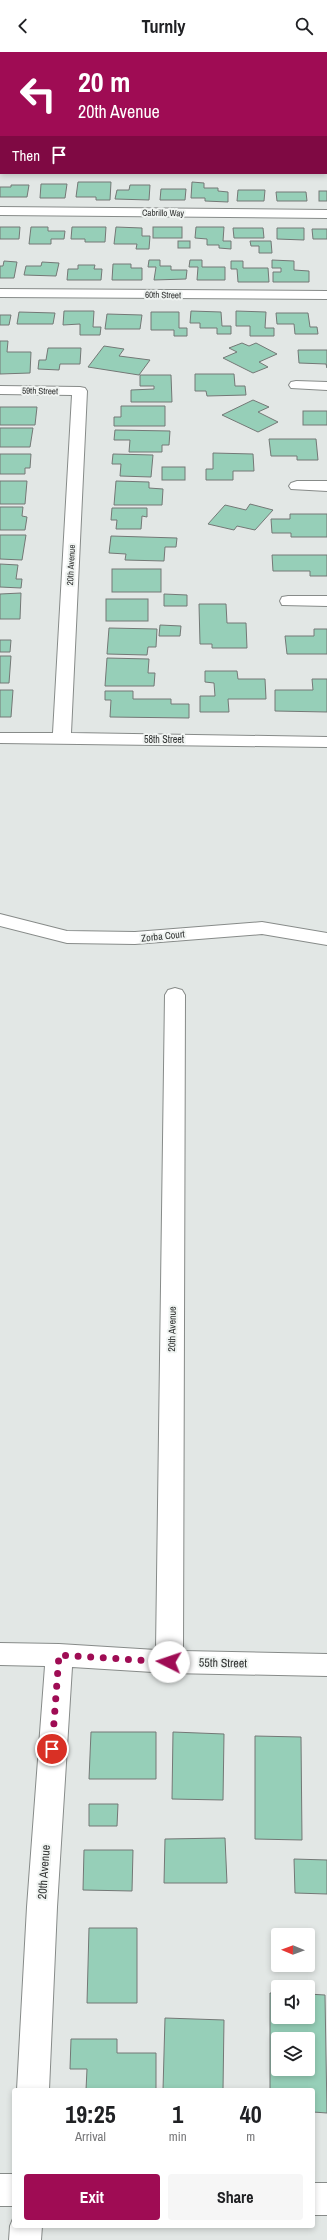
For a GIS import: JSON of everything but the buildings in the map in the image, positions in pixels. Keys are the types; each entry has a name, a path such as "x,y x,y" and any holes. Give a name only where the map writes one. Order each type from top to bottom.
{"street":[{"name":"Cabrillo Way","path":"0,211 327,214"},
{"name":"60th Street","path":"0,293 327,295"},
{"path":"296,385 327,386"},
{"name":"59th Street","path":"0,390 80,391"},
{"name":"20th Avenue","path":"62,739 80,391"},
{"path":"297,486 327,486"},
{"path":"288,601 327,601"},
{"name":"58th Street","path":"0,738 327,742"},
{"name":"Zorba Court","path":"0,920 67,937 135,938 262,928 327,939"},
{"name":"20th Avenue","path":"169,1662 175,995"},
{"name":"55th Street","path":"0,1654 59,1655 169,1662 327,1665"},
{"name":"20th Avenue","path":"33,2088 42,1906 59,1655"},
{"path":"0,2190 12,2190"},
{"path":"315,2199 327,2199"},
{"path":"25,2240 26,2228"}],"route":[{"path":"52,1749 59,1655 169,1662"}]}
